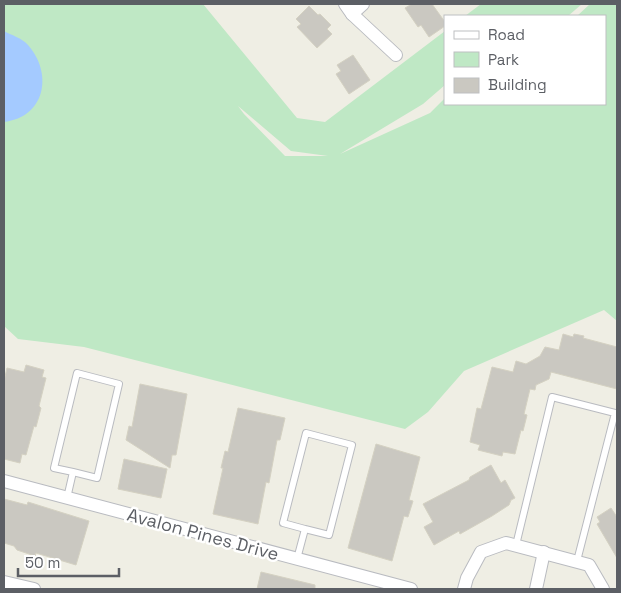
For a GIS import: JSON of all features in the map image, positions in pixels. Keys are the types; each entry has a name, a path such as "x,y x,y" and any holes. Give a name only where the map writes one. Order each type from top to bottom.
{"street":[{"path":"363,4 348,9 396,55"},
{"name":"Avalon Pines Drive","path":"4,481 405,588"},
{"path":"464,589 467,578 482,552 506,543 589,564 604,589"},
{"path":"536,589 544,552"},
{"path":"4,582 34,589"}],"lane":[{"path":"77,373 119,384 97,478 73,472 54,468 77,373"},
{"path":"516,545 552,397 615,412 577,561"},
{"path":"306,433 352,445 329,535 305,529 283,523 306,433"},
{"path":"67,498 73,472"},
{"path":"297,559 305,529"}],"green space":[{"path":"4,4 203,4 297,118 325,122 444,32 444,86 423,104 340,154 430,113 444,99 444,105 606,105 606,15 578,15 590,4 617,4 617,321 604,310 464,371 428,412 405,429 84,347 18,339 4,326","holes":["238,106 291,151 328,156 285,156"]},
{"path":"481,4 582,4 569,15 466,15"}],"water":[{"path":"4,31 28,45 36,56 41,68 42,80 41,92 37,103 29,112 4,122"}],"building":[{"path":"412,4 432,4 444,21 444,27 429,37 421,25 418,27 405,8"},
{"path":"309,6 331,25 327,29 332,34 317,48 297,27 301,24 296,19"},
{"path":"353,55 370,80 349,94 336,74 341,71 337,65"},
{"path":"563,334 573,337 574,334 584,336 583,338 617,347 617,389 551,372 549,379 536,385 535,390 530,389 524,414 527,415 515,454 503,452 502,456 478,450 480,445 470,442 477,408 481,409 492,367 513,372 516,361 526,364 540,356 545,347 559,350"},
{"path":"26,365 44,370 42,377 46,378 36,427 34,426 26,455 22,454 20,463 4,459 4,381 7,368 24,372"},
{"path":"140,384 187,394 176,455 172,455 170,468 126,440 129,426 132,427"},
{"path":"238,408 285,418 280,440 277,440 269,483 266,482 258,524 213,514 225,451 228,452"},
{"path":"376,444 420,457 409,500 413,501 408,517 404,516 392,561 348,548"},
{"path":"124,459 167,469 161,498 118,489"},
{"path":"491,465 501,483 505,480 515,498 511,500 509,505 492,516 460,534 459,531 434,545 424,527 433,522 423,504 469,480 470,477"},
{"path":"4,499 27,505 28,502 89,521 76,565 36,553 35,556 4,543"},
{"path":"611,508 617,517 617,558 597,524 600,522 597,517"},
{"path":"261,572 315,585 315,589 257,589"}]}
